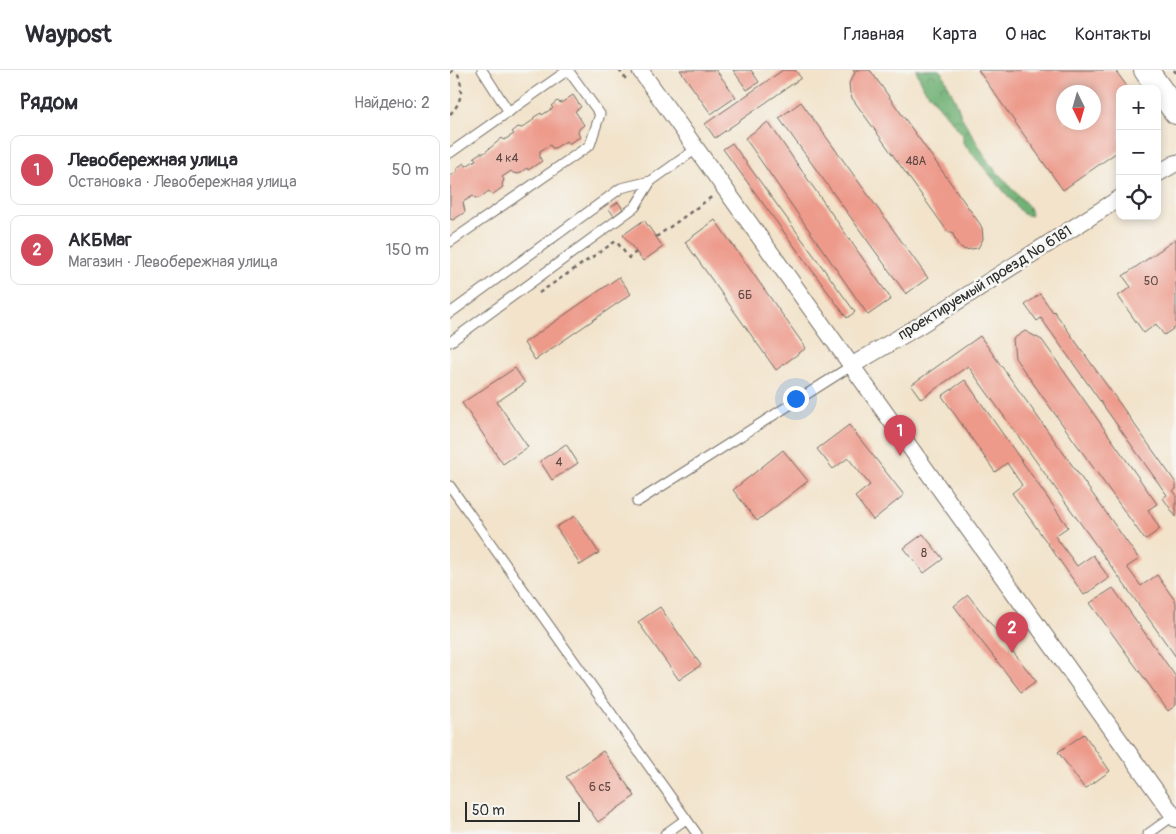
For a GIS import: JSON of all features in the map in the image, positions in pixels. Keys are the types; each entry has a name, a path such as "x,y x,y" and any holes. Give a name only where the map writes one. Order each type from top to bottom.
{"street":[{"path":"640,70 1175,817"},
{"path":"1146,70 1176,112"},
{"path":"1161,172 1176,163"},
{"name":"проектируемый проезд № 6181","path":"851,366 922,324 1116,201"}],"lane":[{"path":"482,70 510,112"},
{"path":"450,153 568,70 600,114 590,145 450,242"},
{"path":"450,342 635,207 651,182 696,149"},
{"path":"450,313 621,188 651,182"},
{"path":"637,502 851,366"},
{"path":"450,486 697,834"},
{"path":"1148,834 1175,817"},
{"path":"665,834 686,819"}],"path":[{"path":"450,73 455,70 462,86 459,103 450,114"},
{"path":"656,237 724,188"},
{"path":"534,298 616,241 629,258 636,252"}],"green space":[{"path":"916,70 939,70 942,73 961,116 989,163 1030,208 1031,216 1023,214 963,143 963,135 924,88"}],"building":[{"path":"680,70 716,70 736,97 711,114"},
{"path":"733,70 751,70 759,82 747,90"},
{"path":"783,70 795,70 801,78 715,138 705,124"},
{"path":"853,70 870,70 980,224 983,239 978,248 965,250 958,245 952,232 948,232 852,98 849,83 855,73"},
{"path":"978,70 1115,70 1126,85 1116,85 1116,153 1063,190"},
{"path":"573,95 581,107 575,111 584,125 579,129 580,137 568,144 566,141 555,148 552,148 550,145 540,151 542,161 518,174 511,171 502,177 504,179 503,187 492,195 489,191 479,198 473,196 463,202 465,212 453,220 450,219 450,176 457,172 457,168 464,163 466,166 476,160 474,157 484,153 502,138 504,140 514,134 512,132 518,127 522,128 533,120 534,117 541,113 542,115 553,108 551,106 557,101 561,103"},
{"path":"801,102 928,278 906,294 779,118"},
{"path":"768,122 891,299 868,315 745,138"},
{"path":"732,143 855,312 847,318 723,149"},
{"path":"618,202 623,209 614,216 609,209"},
{"path":"644,220 663,247 643,261 623,235"},
{"path":"715,220 806,348 776,370 685,242"},
{"path":"1176,239 1176,327 1164,335 1156,324 1144,333 1118,296 1131,287 1123,276"},
{"path":"619,277 631,294 535,360 524,343"},
{"path":"1040,294 1176,483 1176,489 1173,491 1176,494 1176,517 1163,498 1167,495 1041,318 1037,321 1025,305"},
{"path":"1025,331 1042,340 1157,504 1148,510 1160,529 1145,540 1015,358 1013,339"},
{"path":"980,336 1139,559 1127,567 1141,586 1157,575 1176,602 1176,657 968,366 921,399 911,385"},
{"path":"515,368 525,383 497,402 528,447 503,464 462,403"},
{"path":"965,380 1068,527 1055,536 1077,566 1093,555 1109,578 1084,595 1012,493 1022,485 1007,463 995,472 942,396"},
{"path":"849,425 904,495 873,520 855,497 870,485 848,458 833,469 817,449"},
{"path":"566,444 578,463 552,480 540,461"},
{"path":"783,450 808,481 757,521 733,490"},
{"path":"575,516 599,553 580,565 556,527"},
{"path":"923,534 943,559 924,573 904,548"},
{"path":"1113,588 1176,677 1176,705 1168,711 1090,603"},
{"path":"968,595 1036,681 1021,692 954,606"},
{"path":"660,607 701,665 679,680 638,622"},
{"path":"1084,734 1110,771 1085,789 1058,752"},
{"path":"603,751 635,796 598,822 566,777"}],"place":[{"name":"Левобережная улица","path":"900,456"},
{"name":"АКБМаг","path":"1012,653"}]}
